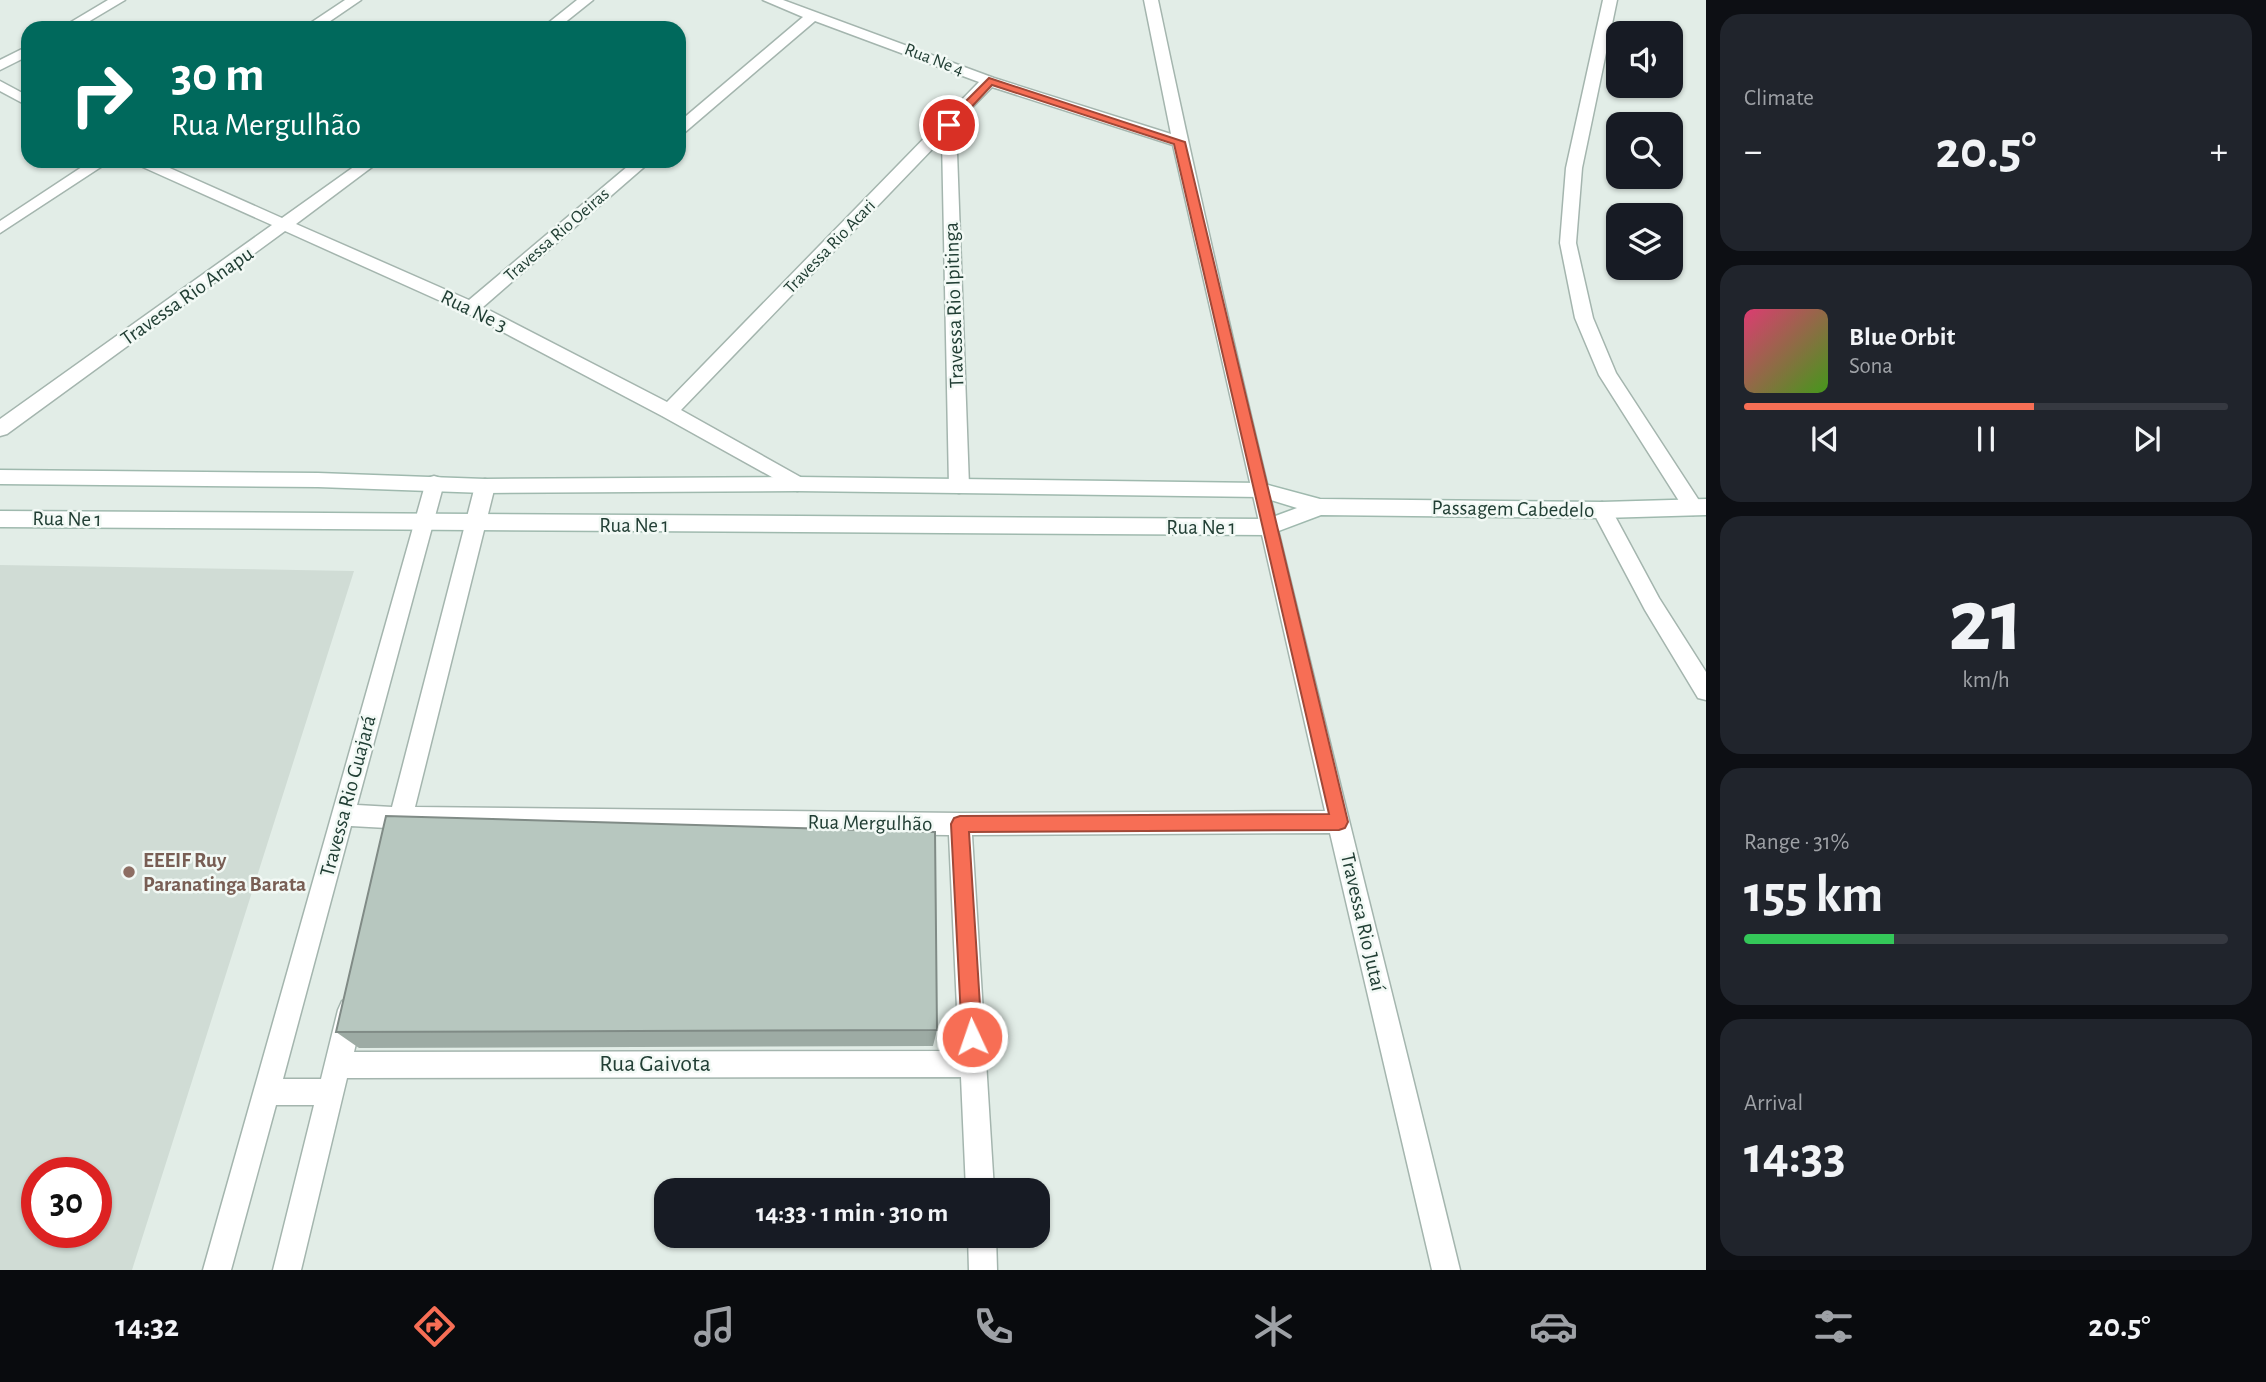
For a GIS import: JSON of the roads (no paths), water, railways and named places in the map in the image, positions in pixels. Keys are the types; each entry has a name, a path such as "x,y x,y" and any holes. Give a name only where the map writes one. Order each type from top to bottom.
{"street":[{"path":"80,21 118,0"},
{"path":"321,21 354,0"},
{"path":"558,21 586,0"},
{"name":"Rua Ne 4","path":"770,0 989,81 1180,142"},
{"name":"Travessa Rio Jutaí","path":"1151,0 1180,142 1268,527 1446,1270"},
{"path":"1610,0 1574,168 1568,243 1574,279 1584,318 1608,376 1699,507"},
{"path":"686,124 814,15"},
{"path":"0,66 21,54"},
{"name":"Travessa Rio Acari","path":"669,411 989,81"},
{"path":"0,85 21,98"},
{"name":"Travessa Rio Ipitinga","path":"949,125 959,486"},
{"path":"0,228 91,168"},
{"name":"Rua Ne 3","path":"157,168 471,308 669,411 797,484"},
{"name":"Travessa Rio Anapu","path":"0,429 286,226 363,168"},
{"name":"Travessa Rio Oeiras","path":"471,308 635,168"},
{"name":"Rua Ne 1","path":"0,477 485,486 797,484 1261,490"},
{"name":"Travessa Rio Guajará","path":"217,1270 268,1092 421,523 434,484"},
{"path":"391,857 485,486"},
{"name":"Passagem Cabedelo","path":"1261,490 1320,507 1602,510 1699,507"},
{"name":"Passagem Cabedelo","path":"1268,527 1320,507"},
{"path":"1602,510 1652,604 1706,691"},
{"name":"Rua Ne 1","path":"0,519 1268,527"},
{"name":"Rua Mergulhão","path":"343,815 401,818 960,824 1339,822"},
{"path":"960,824 979,1178"},
{"path":"288,1270 357,987"},
{"name":"Rua Gaivota","path":"336,1065 974,1064"},
{"path":"268,1092 330,1091"},
{"path":"982,1248 983,1270"}],"place":[{"name":"EEEIF Ruy Paranatinga Barata","path":"129,872"}]}
